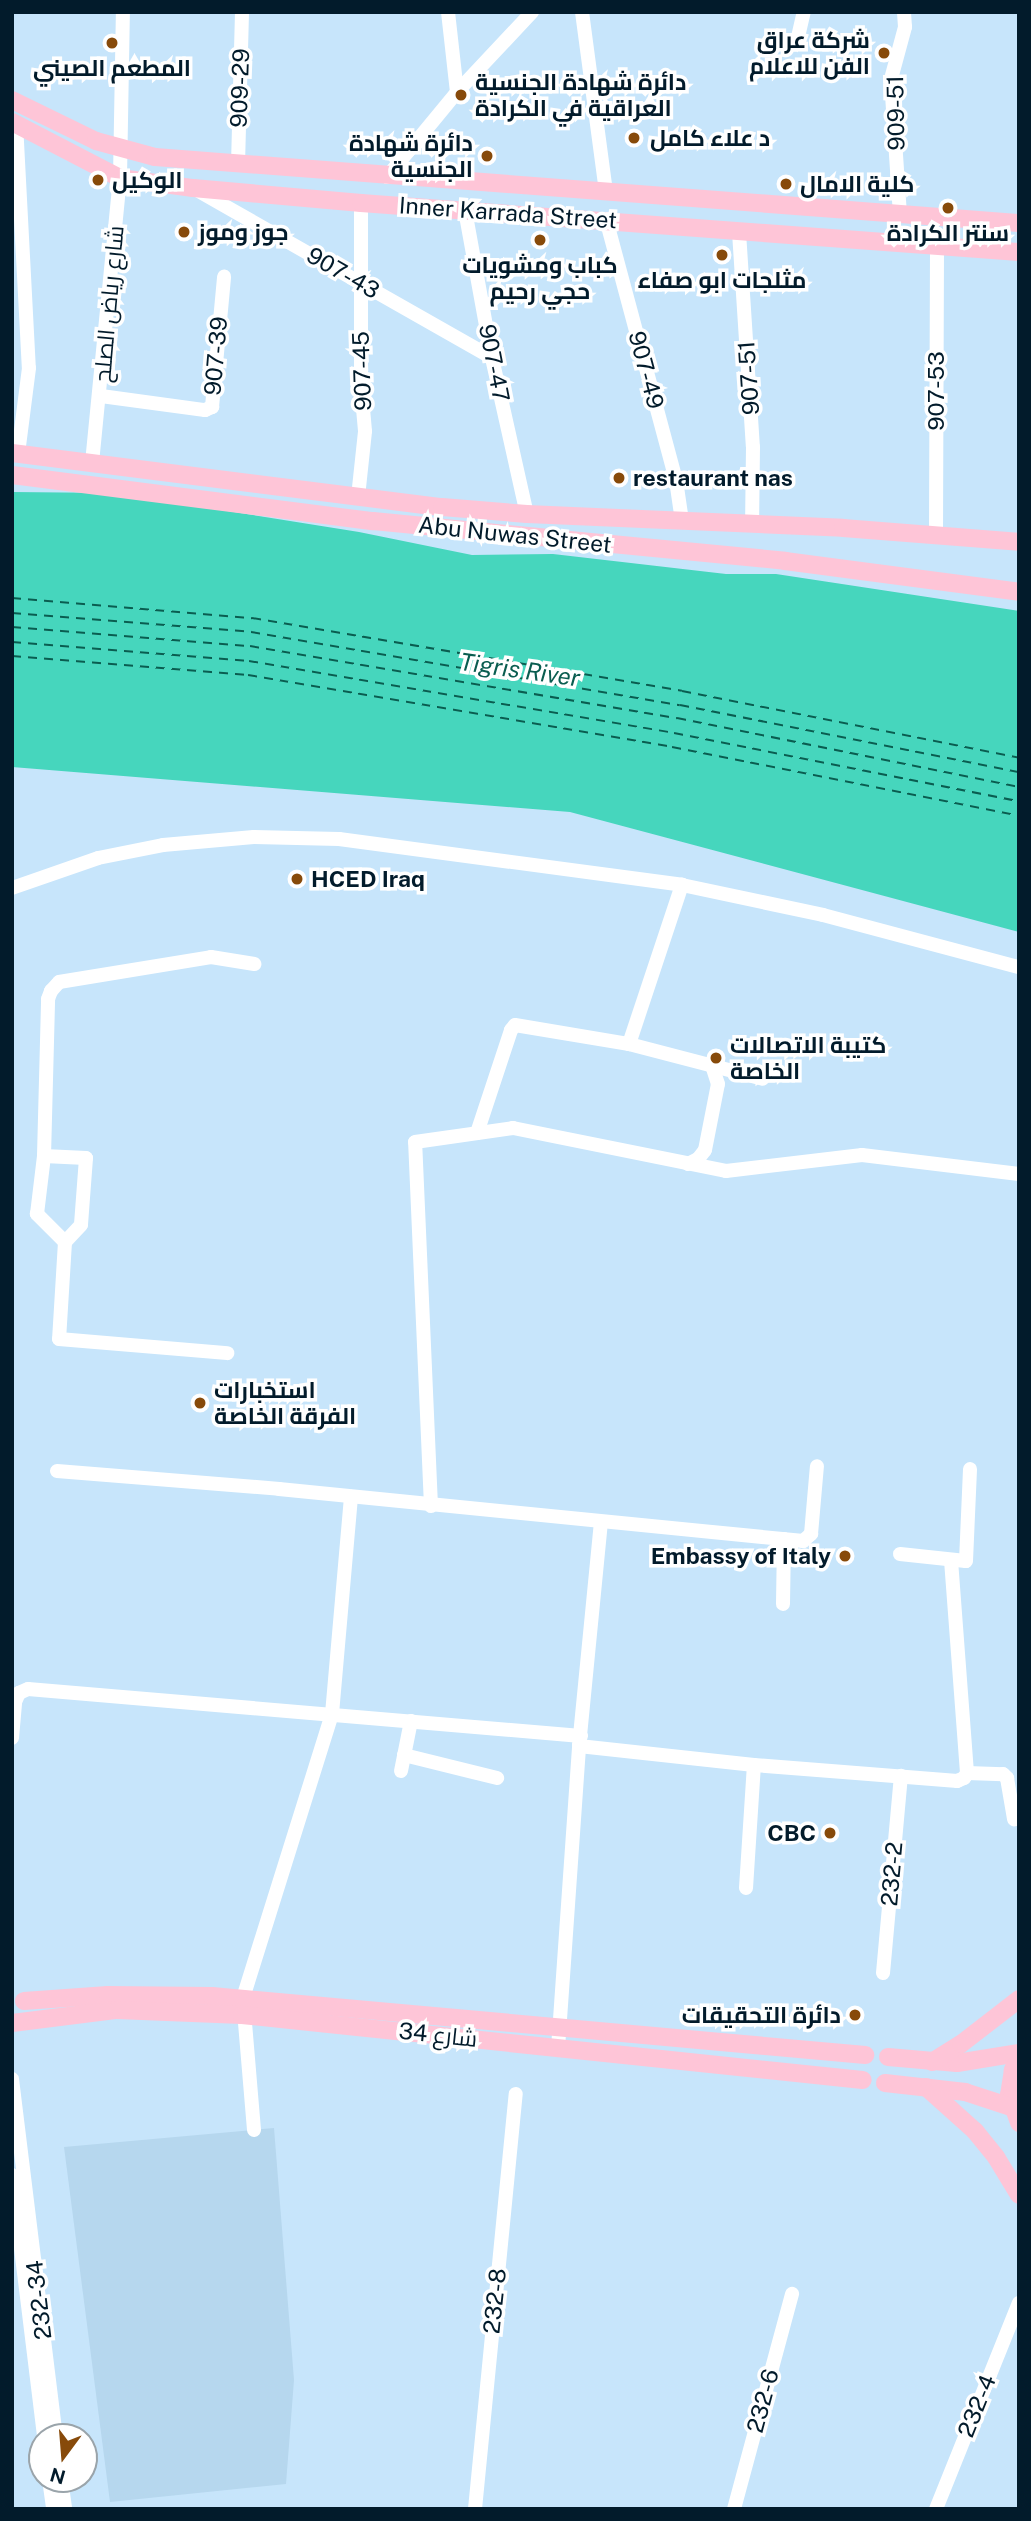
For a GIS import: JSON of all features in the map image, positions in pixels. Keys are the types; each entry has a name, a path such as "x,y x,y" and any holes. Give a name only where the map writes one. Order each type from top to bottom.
{"main road":[{"name":"Inner Karrada Street","path":"12,100 96,141 119,145 155,157 387,177 1019,223"},
{"name":"Inner Karrada Street","path":"14,122 120,178 193,188 1019,252"},
{"name":"Abu Nuwas Street","path":"15,454 358,497 527,514 1019,542"},
{"name":"Abu Nuwas Street","path":"12,475 373,521 785,561 1019,592"},
{"name":"شارع 34","path":"24,2001 145,1994 558,2048 863,2080"},
{"path":"932,2062 980,2031 1019,1999"},
{"name":"شارع 34","path":"12,2023 117,2010 243,2006 559,2027 865,2055"},
{"path":"888,2057 932,2062 976,2062 1019,2053"},
{"path":"1015,2115 1010,2082 1019,2059"},
{"path":"885,2083 965,2092 1015,2115"},
{"path":"926,2087 975,2131 996,2157 1019,2195"}],"street":[{"name":"شارع رياض الصلح","path":"92,463 101,396 120,178 123,12"},
{"name":"909-29","path":"238,165 242,12"},
{"path":"449,12 457,92"},
{"path":"387,177 457,92 532,12"},
{"path":"582,12 606,191"},
{"path":"799,37 804,12"},
{"name":"909-51","path":"900,215 891,79 905,27 904,12"},
{"path":"14,122 29,368 15,454"},
{"name":"907-43","path":"193,188 492,358"},
{"name":"907-45","path":"358,497 365,431 360,282 361,203"},
{"name":"907-47","path":"465,211 492,358 527,514"},
{"name":"907-49","path":"606,219 676,480 682,522"},
{"name":"907-51","path":"739,232 753,447 752,525"},
{"name":"907-53","path":"936,536 937,246"},
{"name":"907-39","path":"101,396 205,410 212,407 224,277"},
{"path":"12,888 98,858 163,845 254,837 339,839 682,885 823,915 1019,967"},
{"path":"629,1044 682,885"},
{"path":"65,1242 37,1214 44,1156 48,999 59,982 211,957 254,964"},
{"path":"477,1133 511,1030 516,1025 629,1044 763,1079"},
{"path":"688,1164 698,1159 705,1150 718,1084 712,1066"},
{"path":"431,1506 415,1142 513,1128 726,1171 862,1155 1019,1174"},
{"path":"44,1156 86,1158 81,1225 65,1242 59,1339 227,1353"},
{"path":"57,1471 784,1539 809,1539 817,1466"},
{"path":"900,1554 966,1561 970,1469"},
{"path":"254,2130 243,2006 332,1714 351,1497"},
{"path":"558,2048 580,1741 601,1522"},
{"path":"783,1604 784,1539"},
{"path":"951,1561 967,1773"},
{"path":"12,1738 15,1702 19,1693 29,1689 411,1721 754,1765 957,1781 967,1773 1003,1774 1007,1778 1014,1819"},
{"path":"401,1771 411,1721"},
{"path":"404,1755 496,1778"},
{"path":"746,1888 754,1765"},
{"name":"232-2","path":"883,1973 901,1776"},
{"name":"232-34","path":"12,2079 54,2423"},
{"name":"232-8","path":"475,2509 516,2094"},
{"name":"232-34","path":"12,2175 42,2423"},
{"name":"232-6","path":"734,2509 792,2294"},
{"name":"232-4","path":"936,2509 1019,2303"}],"shaded area":[{"path":"274,2128 294,2380 286,2484 110,2502 64,2147"}],"water":[{"name":"Tigris River","path":"12,492 114,493 359,532 472,555 553,554 726,574 776,574 1019,611 1019,932 570,812 12,767"}],"ferry route":[{"path":"12,598 252,618 682,691 1019,758"},
{"path":"12,613 251,632 680,705 1019,772"},
{"path":"12,627 250,646 677,718 1019,787"},
{"path":"12,642 249,661 674,733 1019,801"},
{"path":"12,656 248,675 672,747 1019,816"}],"place":[{"name":"المطعم الصيني","path":"112,43"},
{"name":"شركة عراق الفن للاعلام","path":"884,53"},
{"name":"دائرة شهادة الجنسية العراقية في الكرادة","path":"461,95"},
{"name":"د علاء كامل","path":"634,138"},
{"name":"دائرة شهادة الجنسية","path":"487,156"},
{"name":"الوكيل","path":"98,180"},
{"name":"كلية الامال","path":"786,184"},
{"name":"سنتر الكرادة","path":"948,208"},
{"name":"جوز وموز","path":"184,232"},
{"name":"كباب ومشويات حجي رحيم","path":"540,240"},
{"name":"مثلجات ابو صفاء","path":"722,255"},
{"name":"restaurant nas","path":"619,478"},
{"name":"HCED Iraq","path":"297,879"},
{"name":"كتيبة الاتصالات الخاصة","path":"716,1058"},
{"name":"استخبارات الفرقة الخاصة","path":"200,1403"},
{"name":"Embassy of Italy","path":"845,1556"},
{"name":"CBC","path":"830,1833"},
{"name":"دائرة التحقيقات","path":"855,2015"}]}
